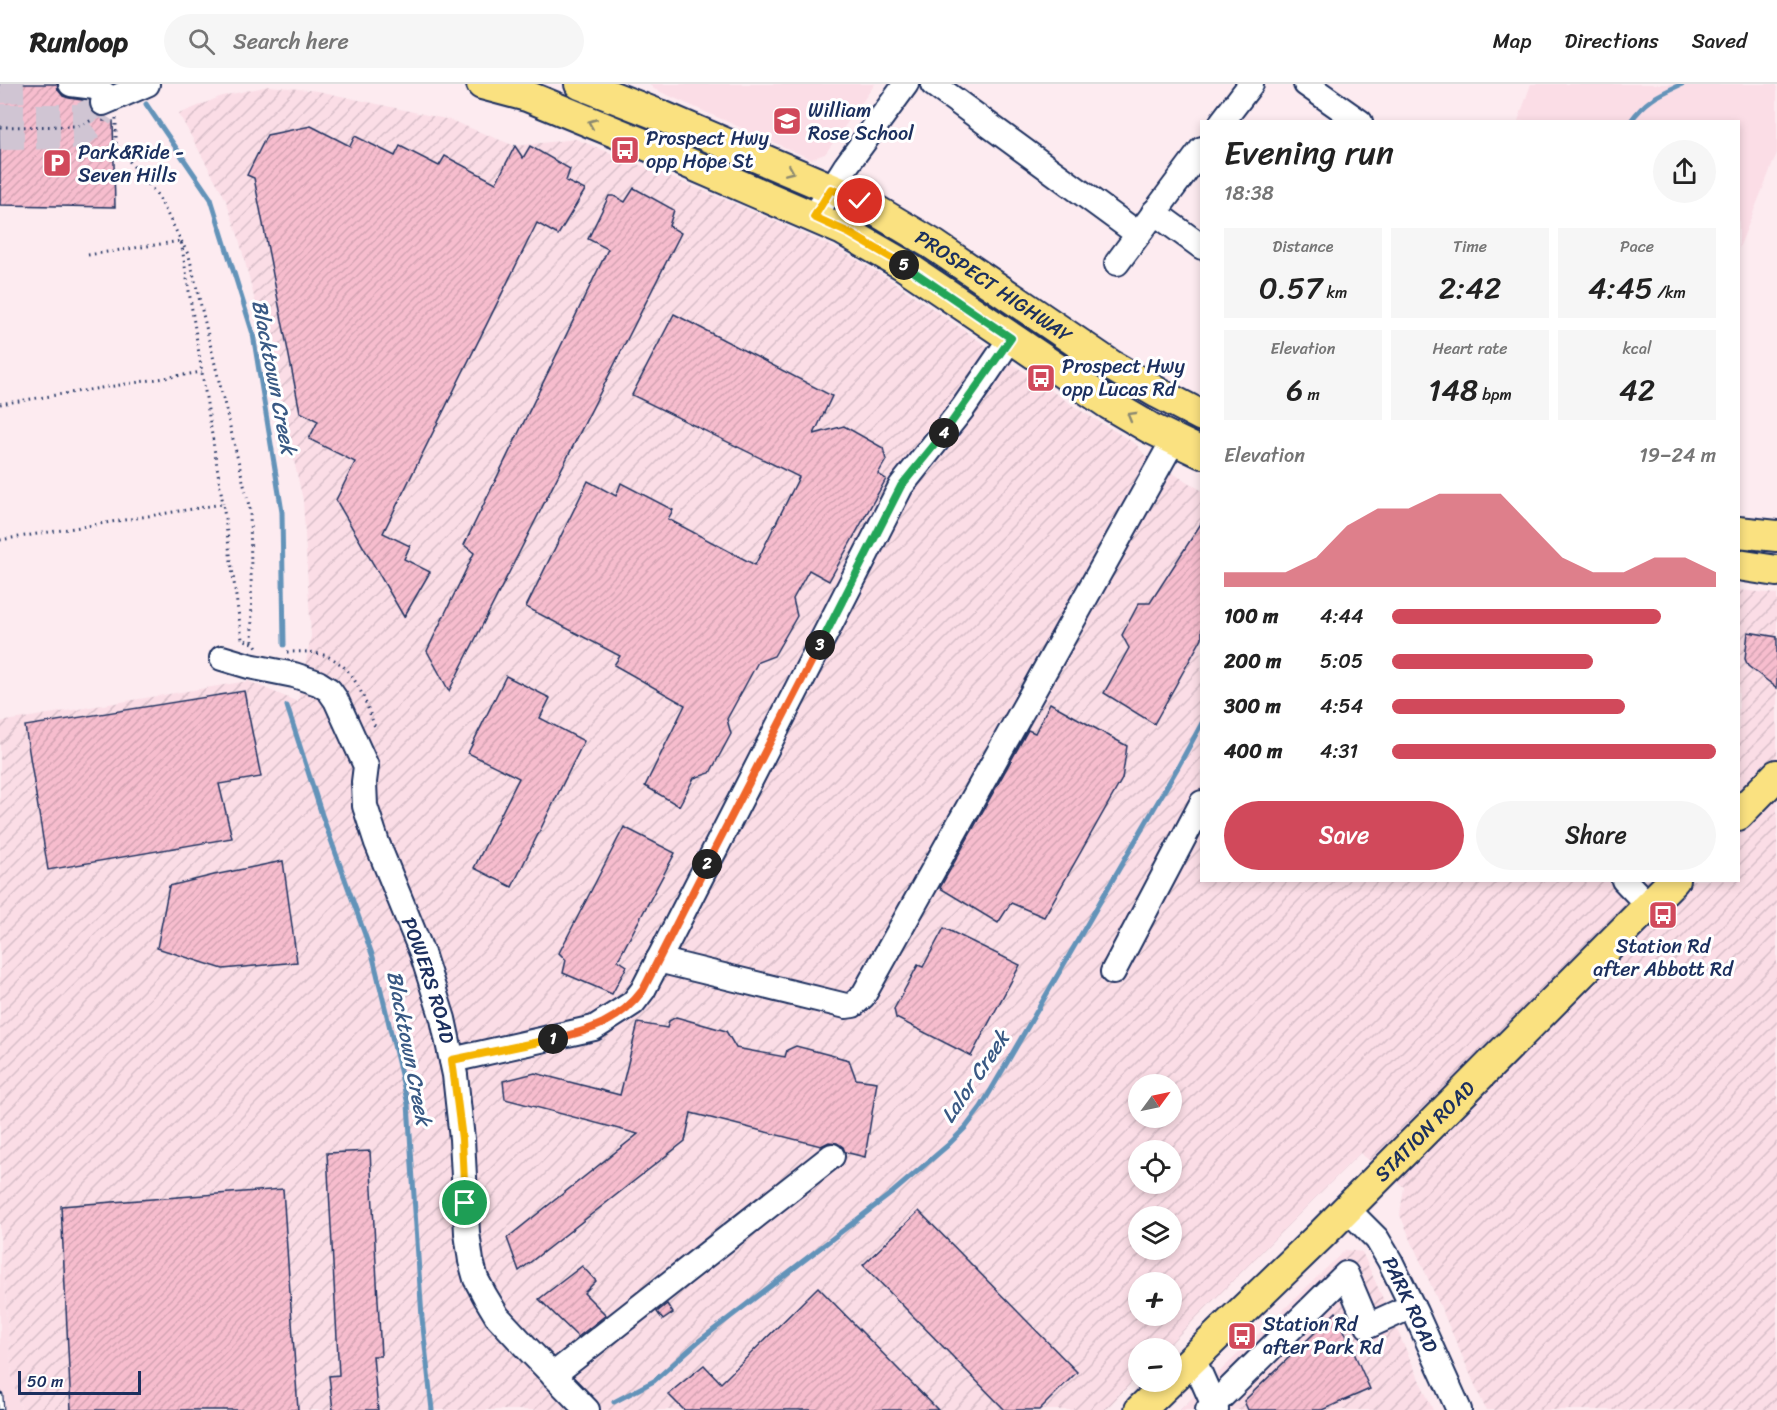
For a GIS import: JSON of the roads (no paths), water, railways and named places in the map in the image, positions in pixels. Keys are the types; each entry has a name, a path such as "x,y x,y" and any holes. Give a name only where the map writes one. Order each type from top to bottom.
{"main road":[{"name":"PROSPECT HIGHWAY","path":"482,84 527,96 849,233 902,264 1109,404 1200,452"},
{"name":"PROSPECT HIGHWAY","path":"580,84 614,89 860,201 934,245 1112,366 1200,415"},
{"path":"1740,532 1777,537"},
{"path":"1740,566 1777,571"},
{"path":"1740,813 1777,775"},
{"name":"STATION ROAD","path":"1182,1369 1347,1209 1672,882"},
{"name":"STATION ROAD","path":"1140,1410 1158,1392"}],"street":[{"path":"71,84 95,87 106,105 147,84"},
{"path":"814,217 831,189 906,84"},
{"path":"933,84 1138,234"},
{"path":"1224,120 1251,84"},
{"path":"1306,84 1357,120"},
{"path":"1117,263 1200,152"},
{"path":"1154,212 1200,246"},
{"path":"452,1060 594,1028 633,1003 643,990 901,486 963,408 1011,338"},
{"path":"658,960 846,1006 853,1005 863,996 1174,439"},
{"name":"POWERS ROAD","path":"222,658 318,683 329,690 336,700 366,766 365,806 377,843 422,954 443,1019 452,1060 462,1139 467,1233 476,1279 497,1316 587,1410"},
{"path":"1113,972 1200,806"},
{"path":"1626,882 1649,906"},
{"path":"553,1375 832,1156"},
{"name":"PARK ROAD","path":"1347,1209 1377,1239 1412,1306 1459,1410"},
{"path":"1193,1358 1213,1408 1346,1275 1368,1326 1412,1306"}],"waterway":[{"name":"Lalor Creek","path":"1632,120 1653,99 1682,84"},
{"name":"Blacktown Creek","path":"146,104 211,199 253,334 282,512 284,645"},
{"name":"Blacktown Creek","path":"287,706 322,815 373,957 408,1104 422,1318 432,1410"},
{"name":"Lalor Creek","path":"614,1402 654,1381 699,1341 893,1192 966,1127 1001,1073 1200,727"}],"tunnel":[{"path":"0,91 28,90"},
{"path":"0,116 80,116 103,103"},
{"path":"0,138 80,137 97,123 103,114"}],"railway":[{"path":"0,1395 1,1410"}],"place":[{"name":"William Rose School","path":"787,121"},
{"name":"Prospect Hwy opp Hope St","path":"625,150"},
{"name":"Park&Ride - Seven Hills","path":"57,163"},
{"name":"Prospect Hwy opp Lucas Rd","path":"1041,378"},
{"name":"Station Rd after Abbott Rd","path":"1663,915"},
{"name":"Station Rd after Park Rd","path":"1242,1336"}]}
